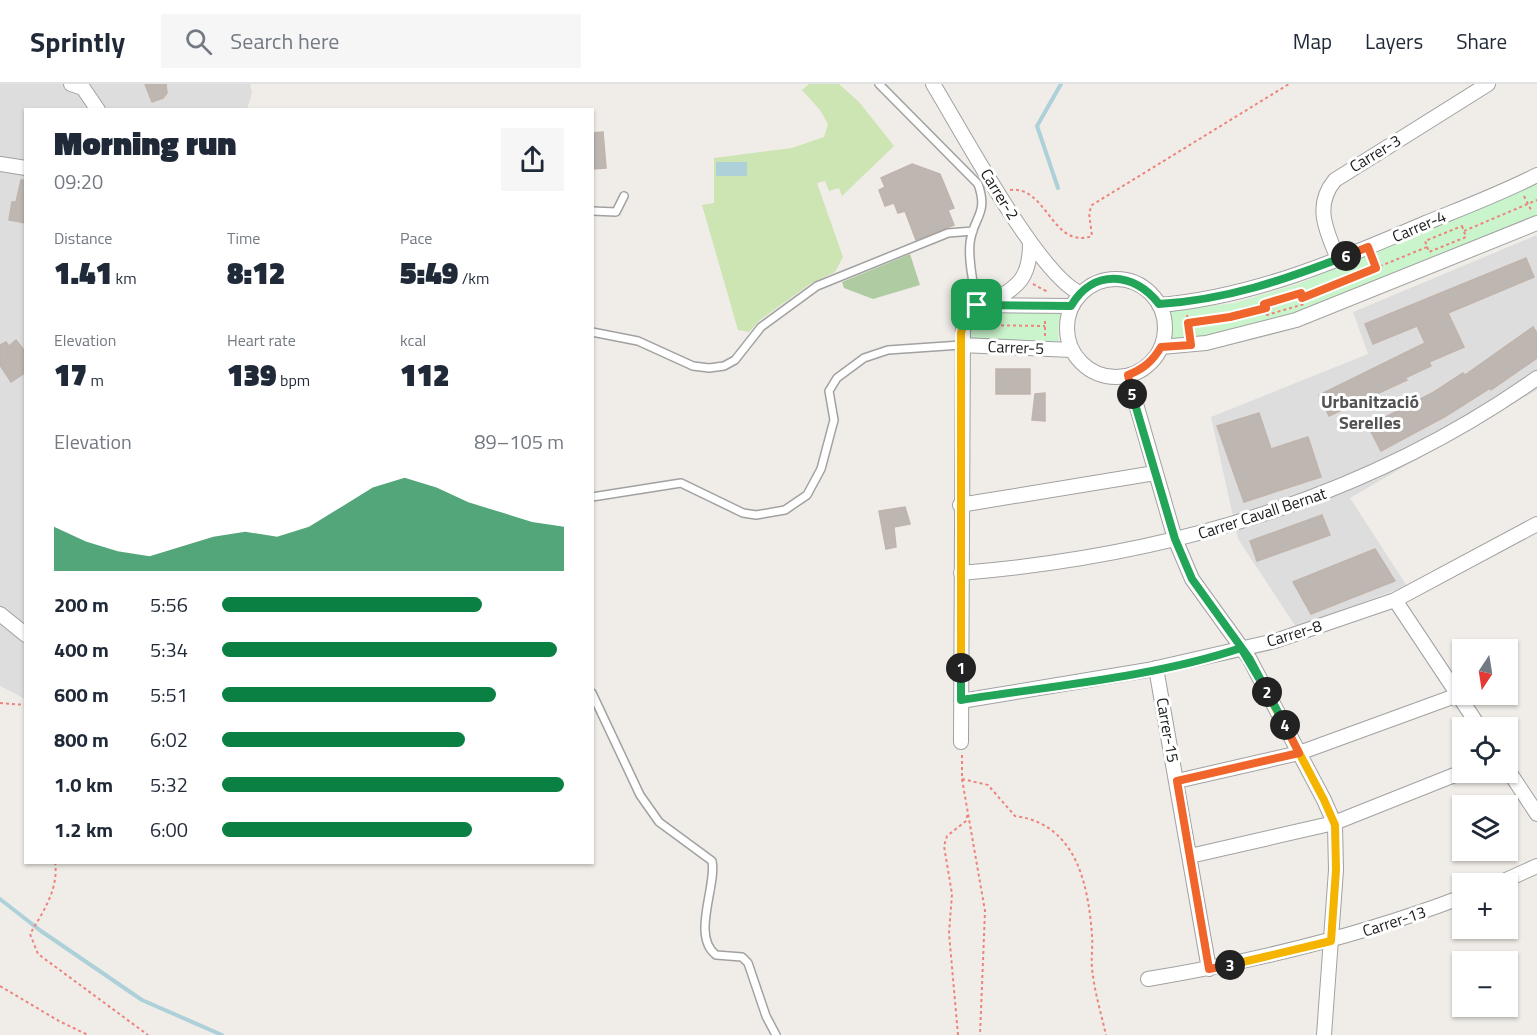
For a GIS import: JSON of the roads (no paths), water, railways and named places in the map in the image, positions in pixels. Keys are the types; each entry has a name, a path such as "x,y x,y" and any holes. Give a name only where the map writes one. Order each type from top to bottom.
{"street":[{"path":"71,84 83,88 97,108"},
{"name":"Carrer-2","path":"933,84 1030,243 1052,271 1080,293"},
{"name":"Carrer-3","path":"1338,259 1322,213 1325,196 1335,180 1488,84"},
{"path":"0,164 24,168"},
{"name":"Carrer-4","path":"1159,304 1185,302 1273,284 1537,175"},
{"path":"1161,347 1191,345 1288,323 1537,223"},
{"path":"961,742 962,325 966,315 1017,286 1026,274 1030,243"},
{"path":"1123,279 1144,288 1159,304 1165,327 1161,347 1154,359 1143,369 1128,375 1111,377 1095,373 1081,363 1071,350 1066,320 1071,306 1080,293 1100,281 1123,279"},
{"path":"983,304 1071,306"},
{"name":"Carrer-5","path":"961,345 1071,350"},
{"path":"1128,375 1175,539 1201,594 1241,648 1299,753 1334,823 1336,870 1324,1035"},
{"name":"Carrer Cavall Bernat","path":"961,573 1039,564 1175,539 1273,512 1370,474 1463,427 1537,378"},
{"path":"960,505 1155,473"},
{"name":"Carrer-8","path":"961,700 1156,668 1275,641 1395,600 1537,524"},
{"path":"1395,600 1452,686"},
{"path":"0,614 24,633"},
{"name":"Carrer-15","path":"1156,668 1209,969"},
{"path":"1177,781 1299,753 1452,697"},
{"path":"1190,856 1334,823 1452,776"},
{"path":"1517,783 1537,814"},
{"path":"1518,875 1537,867"},
{"name":"Carrer-13","path":"1148,979 1209,969 1331,941 1402,920 1452,901"}],"lane":[{"path":"879,84 975,181 983,207 973,231 970,256 983,304"},
{"path":"594,211 616,212 624,196"},
{"path":"594,332 638,341 693,366 709,368 724,366 735,360 761,327 817,286 948,233 973,231"},
{"path":"594,497 681,483 743,513 756,514 785,510 807,495 821,469 834,420 830,391 837,378 864,358 888,350 961,345"},
{"path":"594,698 610,735 650,810 659,822 712,861 713,876 708,892 706,922 709,947 717,955 742,957 748,963 766,1016 776,1035"}],"water":[{"path":"716,162 747,162 747,176 716,176"}],"waterway":[{"path":"1058,188 1037,126 1061,84"},
{"path":"0,899 41,931 142,1000 222,1035"}],"district":[{"name":"Urbanització Serelles","path":"1370,411"}]}
